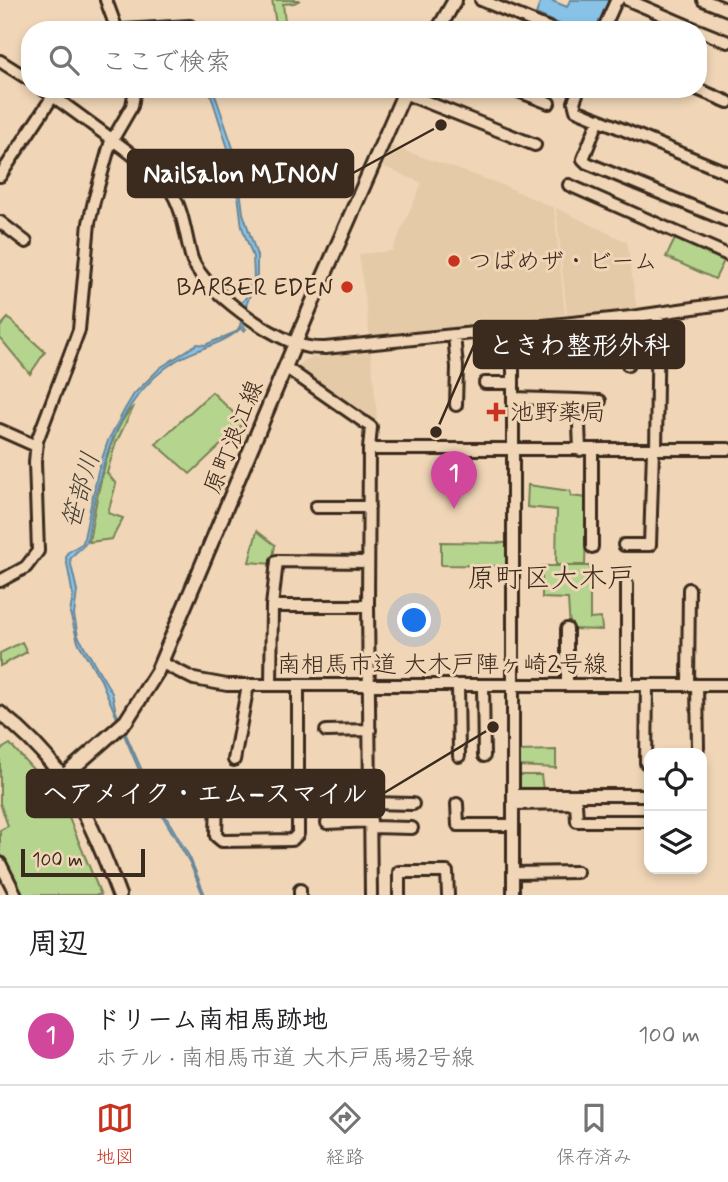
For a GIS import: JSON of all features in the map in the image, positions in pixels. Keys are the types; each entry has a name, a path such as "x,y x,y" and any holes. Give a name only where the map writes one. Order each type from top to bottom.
{"main road":[{"path":"443,21 455,0"},
{"name":"原町浪江線","path":"64,776 113,733 136,706 162,663 295,343 402,98"},
{"path":"0,713 64,776 82,807 119,895"}],"street":[{"path":"106,0 114,21"},
{"path":"481,0 531,21"},
{"path":"608,21 618,0"},
{"path":"628,0 677,21"},
{"path":"703,0 728,10"},
{"path":"707,34 728,42"},
{"path":"0,61 21,74"},
{"path":"707,93 728,102"},
{"path":"0,176 52,98"},
{"path":"56,98 154,173 169,189 176,201 195,266 207,284 227,302 257,321 309,348 629,317 728,303"},
{"path":"0,581 26,567 38,551 36,446 81,324 89,223 112,140 132,106 133,98"},
{"path":"422,98 535,145"},
{"path":"536,98 549,103"},
{"path":"576,98 576,110 728,173"},
{"path":"599,119 583,159 587,163 728,221"},
{"path":"569,185 728,255"},
{"path":"0,222 26,242"},
{"path":"624,545 650,545 658,313"},
{"path":"628,365 629,317"},
{"path":"513,329 513,895"},
{"path":"454,335 456,405"},
{"path":"285,367 371,427 368,562 371,895"},
{"path":"485,383 513,383"},
{"path":"513,398 600,401"},
{"path":"578,400 580,450"},
{"path":"0,430 36,446"},
{"path":"369,449 728,449"},
{"path":"592,450 592,547"},
{"path":"316,507 369,508"},
{"path":"271,685 272,606 276,561 368,562"},
{"path":"627,584 627,685"},
{"path":"689,589 692,685 698,748"},
{"path":"272,606 368,606"},
{"path":"567,629 567,685"},
{"name":"南相馬市道 大木戸陣ヶ崎2号線","path":"162,663 201,681 248,685 728,685"},
{"path":"234,760 248,685"},
{"path":"458,685 459,755"},
{"path":"483,685 484,756"},
{"path":"646,748 647,685"},
{"path":"298,686 298,797 298,834 292,840 222,841 216,836 216,797 223,792 298,797"},
{"path":"326,731 370,730"},
{"path":"513,799 644,795"},
{"path":"513,799 576,803 577,821 644,821"},
{"path":"372,803 413,804"},
{"path":"457,804 458,825 513,825"},
{"path":"327,823 412,828"},
{"path":"0,863 16,895"},
{"path":"399,895 399,872 447,872 448,895"},
{"path":"513,873 577,873"}],"shaded area":[{"path":"391,146 503,185 554,208 565,315 370,338 359,254 392,251 422,183 382,166"},
{"path":"556,208 627,242 637,311 567,315"},
{"path":"371,352 377,418 373,424 293,369 309,358"}],"green space":[{"path":"272,0 300,0 283,4 285,21 276,21"},
{"path":"677,235 726,257 715,279 666,257"},
{"path":"8,318 45,352 30,374 0,338 0,327"},
{"path":"212,392 244,423 190,474 156,444"},
{"path":"134,406 115,445 107,473 116,484 108,513 123,518 112,539 89,542 109,450 116,432"},
{"path":"528,485 570,491 571,496 587,498 585,565 556,565 557,510 527,507"},
{"path":"257,531 275,545 272,564 249,562"},
{"path":"441,542 506,543 506,566 441,565"},
{"path":"542,566 590,566 590,619 601,618 602,630 570,629 568,599 542,598"},
{"path":"22,642 27,652 0,666 0,653"},
{"path":"10,744 62,801 101,895 23,895 0,853 0,830 8,826 0,803 0,750"},
{"path":"556,750 556,768 518,766 518,751"},
{"path":"518,775 541,775 543,790 519,789"}],"water":[{"path":"541,0 550,0 567,7 570,0 611,0 602,21 553,21 536,14"},
{"path":"212,98 216,98 236,157 243,213 257,256 257,275 246,306 247,318 243,326 246,329 244,331 241,328 234,334 225,339 174,362 153,378 136,397 112,441 103,465 87,541 70,560 77,591 74,615 78,636 112,693 116,712 151,791 190,858 203,895 190,863 147,789 101,680 78,642 70,613 73,596 66,558 67,553 83,543 98,471 108,441 134,394 160,368 197,344 205,345 236,332 240,326 244,307 240,304 245,299 254,277 253,257 242,227 235,170"}],"place":[{"name":"Nailsalon MINON","path":"441,125"},
{"name":"つばめザ・ビーム","path":"454,261"},
{"name":"BARBER EDEN","path":"347,287"},
{"name":"池野薬局","path":"496,412"},
{"name":"ときわ整形外科","path":"436,432"},
{"name":"ドリーム南相馬跡地","path":"454,509"},
{"name":"ヘアメイク・エム−スマイル","path":"493,727"}],"district":[{"name":"原町区大木戸","path":"551,577"}],"water label":[{"name":"笹部川","path":"80,490"}]}
